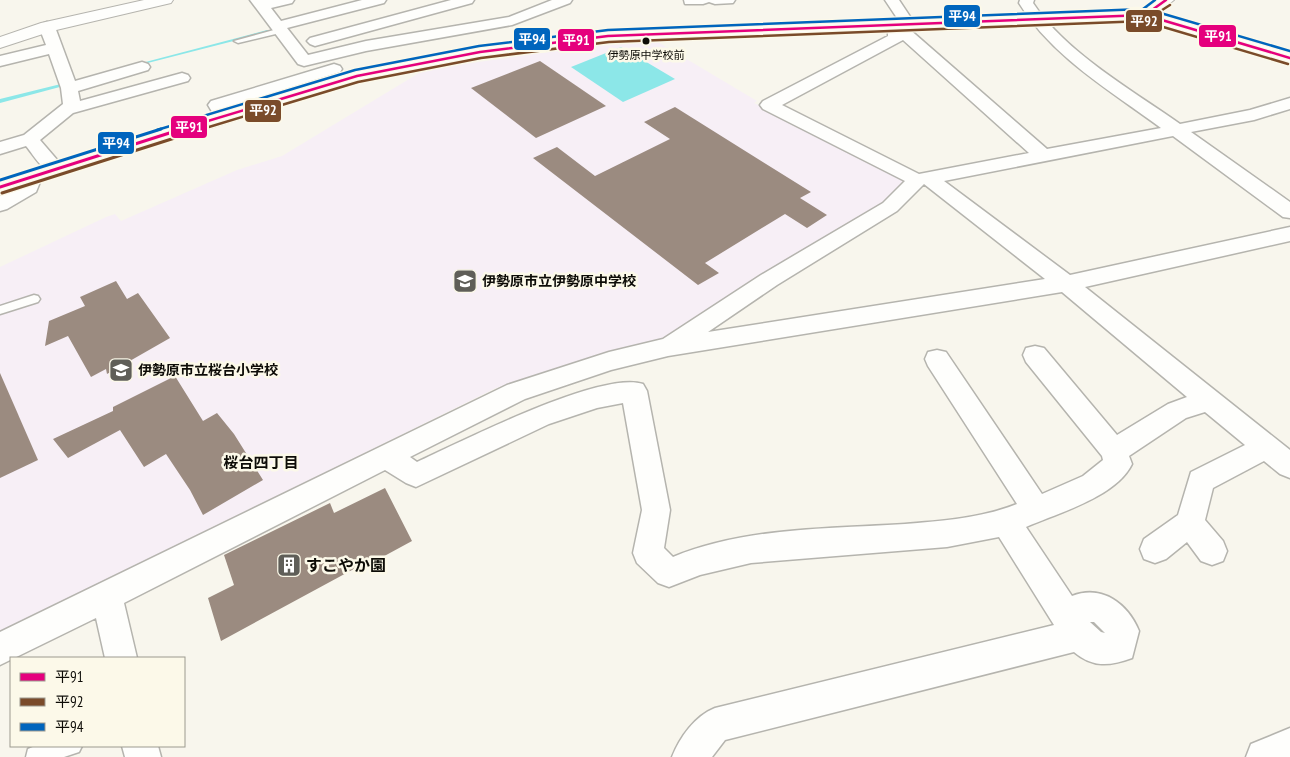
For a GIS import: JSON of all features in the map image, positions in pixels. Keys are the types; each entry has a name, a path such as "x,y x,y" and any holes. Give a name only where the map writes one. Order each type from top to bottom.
{"main road":[{"path":"0,42 133,3 165,0"},
{"path":"1146,15 1166,0"},
{"path":"0,187 223,116 357,76 480,52 608,36 1146,15 1290,58"}],"street":[{"path":"259,3 287,0"},
{"path":"280,28 379,0"},
{"path":"293,47 467,0 496,24"},
{"path":"259,3 304,61 366,46 512,21 565,0"},
{"path":"715,0 728,0"},
{"path":"892,0 901,24 1042,155"},
{"path":"1028,0 1026,3 1036,19 1072,55 1290,212"},
{"path":"901,24 896,38 769,105 923,179 1066,284 1290,466"},
{"path":"0,148 30,139 72,105 69,88 47,27"},
{"path":"223,116 217,105 374,57 366,46"},
{"path":"0,61 55,48"},
{"path":"69,88 142,67"},
{"path":"68,108 75,108 182,78"},
{"path":"668,347 769,280 890,207 923,179 1254,116 1290,103"},
{"path":"30,139 56,170"},
{"path":"0,205 29,188 32,177"},
{"path":"0,649 516,392 609,361 668,347 1066,284 1290,234"},
{"path":"386,457 416,475 540,417 596,398 634,391 656,510 648,553 670,573 698,561 751,549 947,534 1006,522 1036,510 1093,485 1118,464 1114,451 1035,355"},
{"path":"937,359 939,383 1036,510"},
{"path":"1114,451 1177,411 1208,400"},
{"path":"1156,549 1190,523 1201,481 1265,446"},
{"path":"690,757 715,724 794,707 1079,634 1006,522"},
{"path":"1190,523 1212,551"},
{"path":"107,596 121,657"},
{"path":"1264,757 1290,746"}],"lane":[{"path":"238,41 280,28"},
{"path":"0,310 34,299"},
{"path":"34,755 70,747"}],"shaded area":[{"name":"伊勢原市立伊勢原中学校","path":"658,42 757,101 754,103 899,173 905,179 905,186 890,200 664,341 602,355 496,388 0,633 0,267 106,217 115,214 121,221 237,170 282,156 419,73 458,65 582,47"}],"water":[{"path":"621,47 675,79 623,102 571,67"}],"building":[{"path":"540,61 606,106 536,138 471,88"},
{"path":"675,107 811,192 800,198 827,215 807,228 785,214 705,263 719,273 698,285 533,158 557,147 595,176 670,139 644,122"},
{"path":"116,281 127,299 138,293 170,338 107,374 106,369 91,377 68,336 45,346 49,321 85,306 80,297"},
{"path":"0,373 38,460 0,478"},
{"path":"175,376 203,421 217,413 234,434 263,480 203,515 190,490 166,454 144,467 120,430 68,458 53,439 113,411 113,407"},
{"name":"すこやか園","path":"385,488 412,541 377,560 376,557 221,641 208,598 234,585 224,555 330,503 334,513"}],"waterway":[{"path":"136,65 267,31"},
{"path":"0,101 69,83"}],"transit line":[{"name":"平94","path":"0,180 355,70 479,46 608,30 1143,9 1155,0"},
{"name":"平91","path":"0,187 223,116 357,76 480,52 608,36 1145,15 1166,0"},
{"name":"平92","path":"2,193 358,82 481,58 609,42 1145,21 1170,5"},
{"name":"平94","path":"1147,9 1290,51"},
{"name":"平91","path":"1145,15 1290,58"},
{"name":"平92","path":"1143,21 1288,64"}],"place":[{"name":"伊勢原中学校前","path":"646,41"},
{"name":"伊勢原市立伊勢原中学校","path":"465,281"},
{"name":"伊勢原市立桜台小学校","path":"121,370"},
{"name":"すこやか園","path":"289,565"}],"district":[{"name":"桜台四丁目","path":"261,463"}]}
